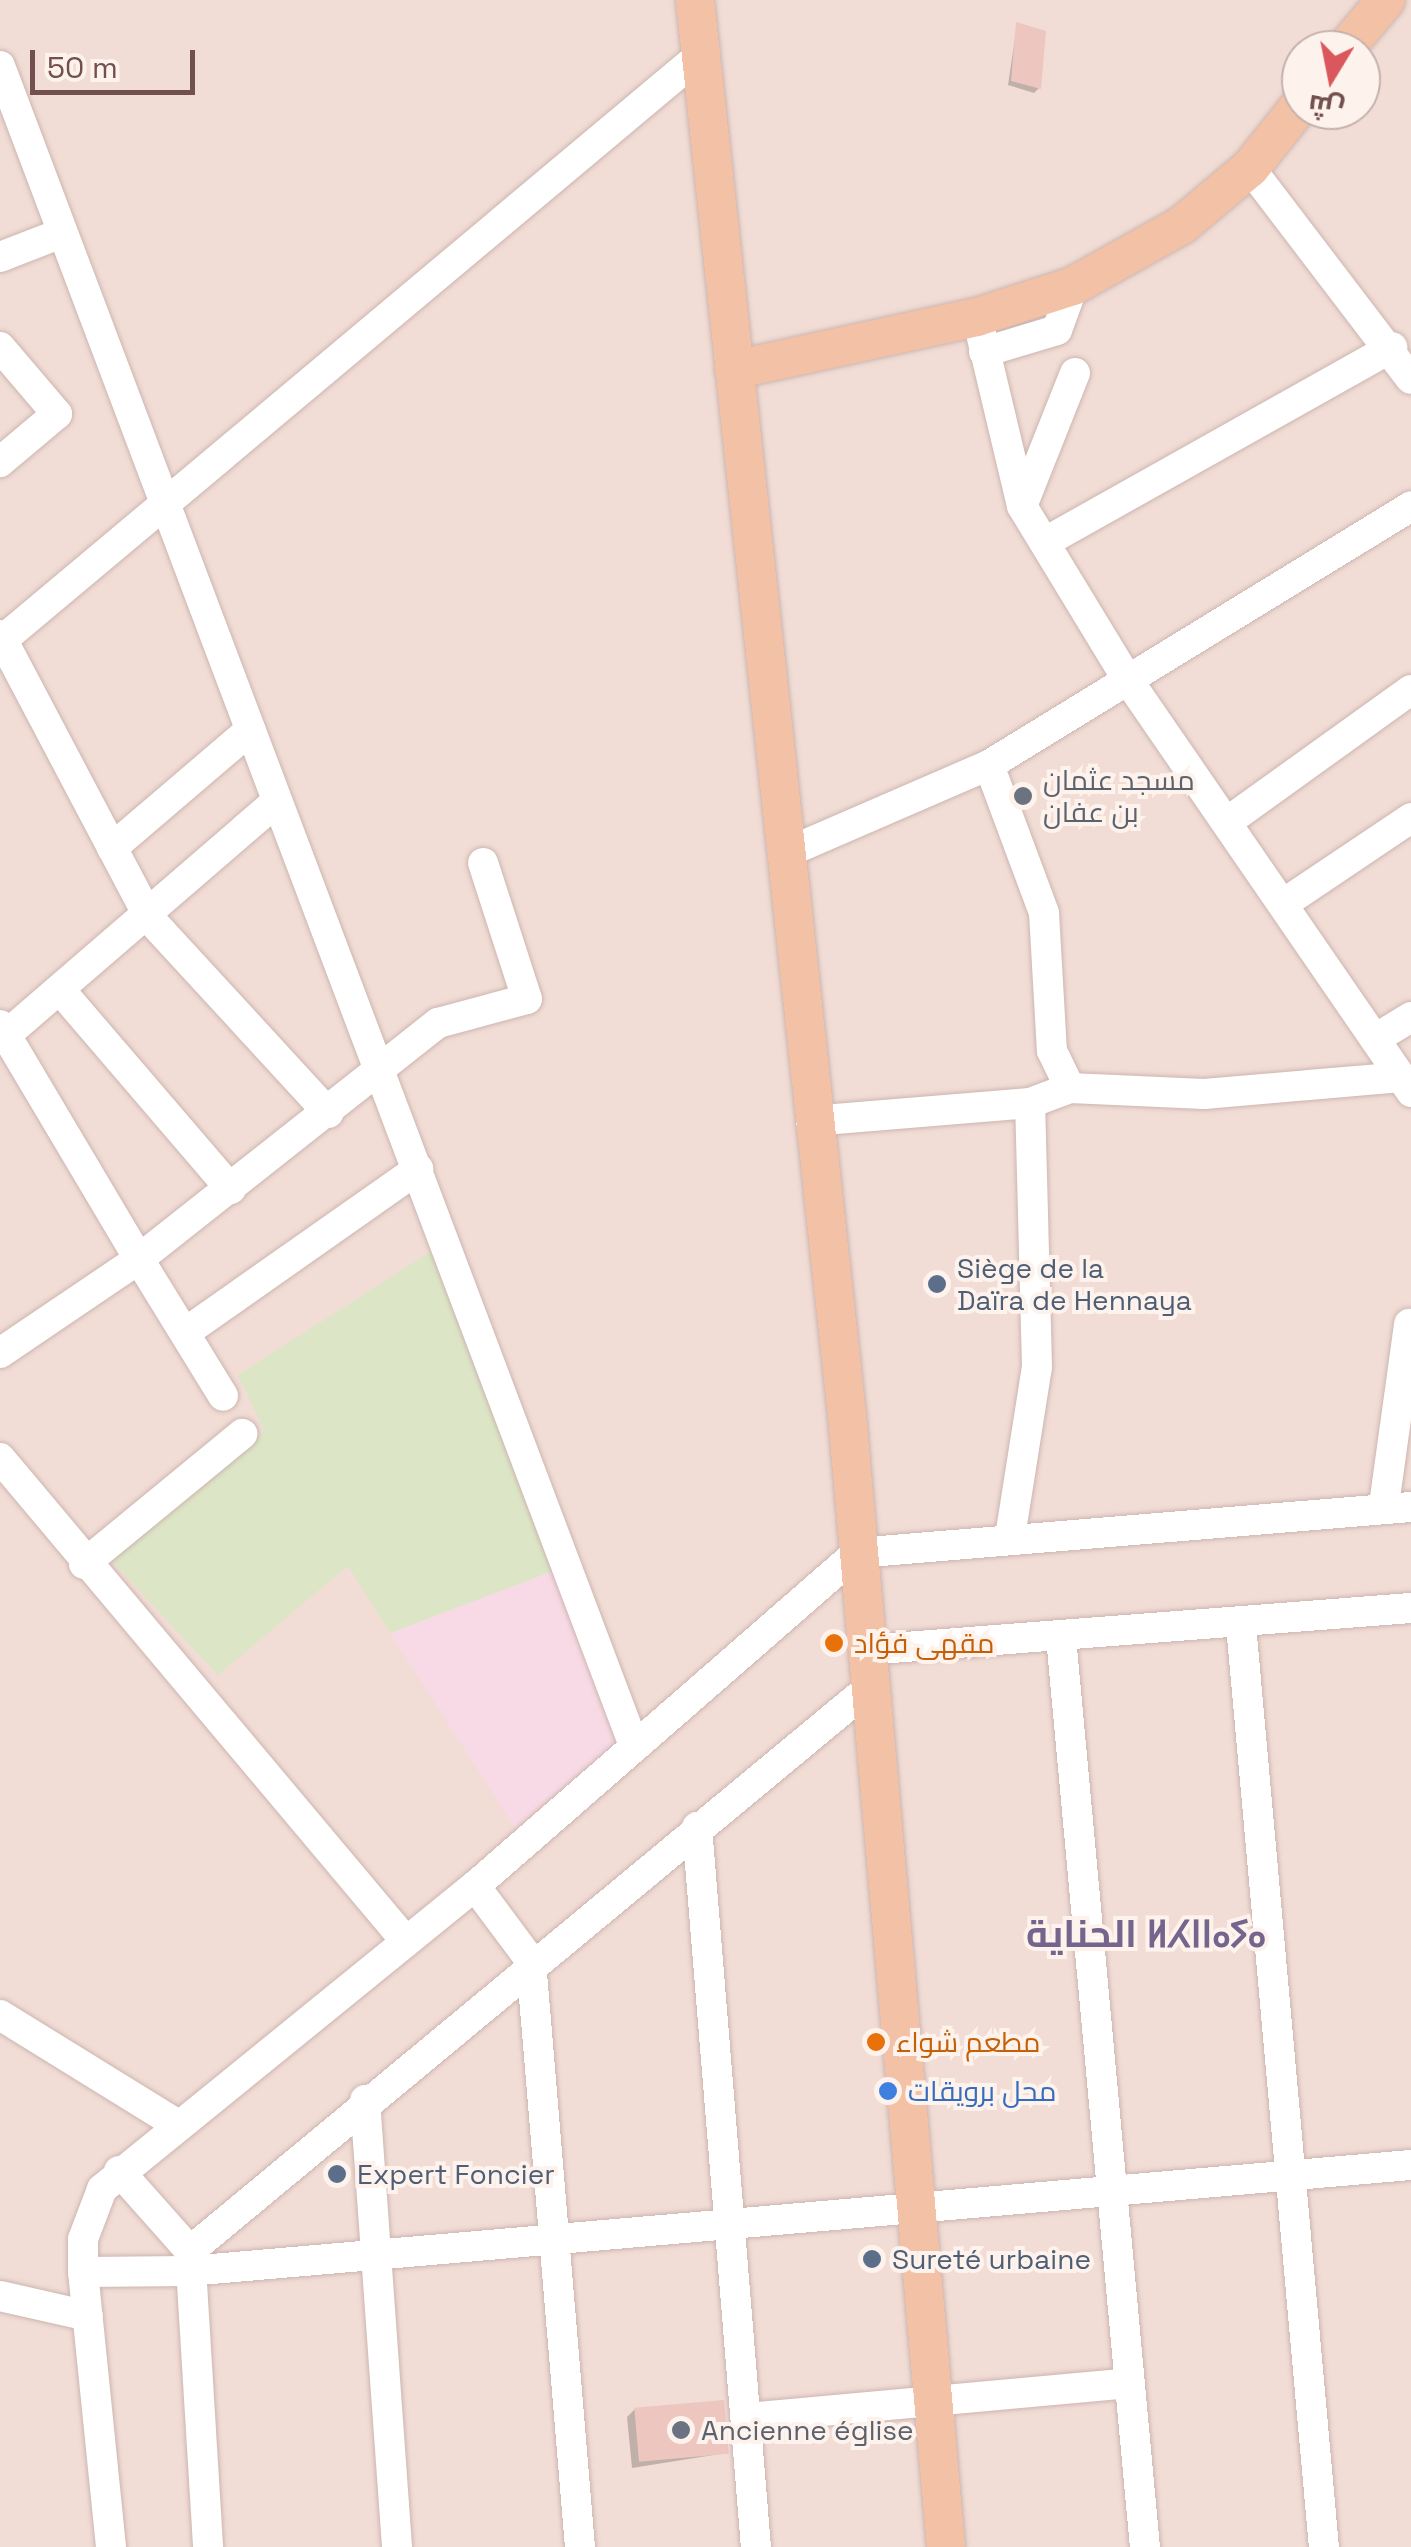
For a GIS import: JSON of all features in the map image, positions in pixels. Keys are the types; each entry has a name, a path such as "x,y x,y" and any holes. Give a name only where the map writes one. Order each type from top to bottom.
{"main road":[{"path":"694,0 704,52 710,208 734,370 788,852 811,1122 857,1553 919,2209 946,2547"},
{"path":"1361,30 1386,0"},
{"path":"734,370 981,335 1182,225 1250,168 1281,129"}],"street":[{"path":"328,1112 149,918 1,639 164,511 704,52"},
{"path":"0,66 8,113 62,233 632,1740"},
{"path":"1250,168 1392,346 1411,379"},
{"path":"0,257 62,233"},
{"path":"981,335 1022,506 1128,680 1406,1084"},
{"path":"0,346 57,414 0,462"},
{"path":"1046,541 1392,346"},
{"path":"1022,506 1075,373"},
{"path":"788,852 988,765 1411,506"},
{"path":"1226,822 1411,690"},
{"path":"112,848 250,730"},
{"path":"988,765 1044,913 1052,1050 1070,1088"},
{"path":"223,1396 3,1030 61,991 149,918 277,801"},
{"path":"1283,904 1411,818"},
{"path":"0,1353 231,1188 438,1023 528,1000 483,863"},
{"path":"61,991 231,1188"},
{"path":"1376,1039 1411,1017"},
{"path":"811,1122 1030,1103 1070,1088 1204,1094 1406,1084"},
{"path":"1010,1537 1037,1367 1030,1103"},
{"path":"186,1332 418,1169"},
{"path":"111,2547 83,2272 89,2212 118,2171 475,1886 632,1740 857,1553 1010,1537 1212,1530 1398,1506 1410,1324"},
{"path":"84,1564 242,1434"},
{"path":"0,1458 84,1564 404,1939"},
{"path":"866,1650 1241,1625 1411,1608"},
{"path":"1241,1625 1324,2547"},
{"path":"1061,1636 1145,2547"},
{"path":"190,2261 365,2100 869,1688"},
{"path":"697,1827 756,2547"},
{"path":"475,1886 531,1961 551,2240 580,2547"},
{"path":"0,2015 175,2123"},
{"path":"365,2100 397,2547"},
{"path":"83,2272 190,2261 376,2255 1411,2165"},
{"path":"118,2171 190,2261 208,2547"},
{"path":"0,2296 88,2316"},
{"path":"746,2418 1128,2383"}],"shaded area":[{"path":"0,0 1411,0 1411,2547 0,2547"},
{"path":"555,1570 620,1740 515,1828 390,1633"}],"green space":[{"path":"436,1248 555,1570 390,1633 348,1566 218,1675 108,1557 264,1431 238,1375"}],"building":[{"path":"1016,22 1046,31 1041,89 1011,81"},
{"name":"Ancienne église","path":"724,2400 729,2454 639,2462 634,2408"}],"place":[{"name":"مسجد عثمان بن عفان","path":"1023,796"},
{"name":"Siège de la Daïra de Hennaya","path":"937,1284"},
{"name":"مقهى فؤاد","path":"834,1643"},
{"name":"مطعم شواء","path":"876,2042"},
{"name":"محل برويقات","path":"888,2091"},
{"name":"Expert Foncier","path":"337,2174"},
{"name":"Sureté urbaine","path":"872,2259"},
{"name":"Ancienne église","path":"681,2430"}],"district":[{"name":"الحناية ⵍⵃⵏⵏⴰⵢⴰ","path":"1146,1935"}]}
